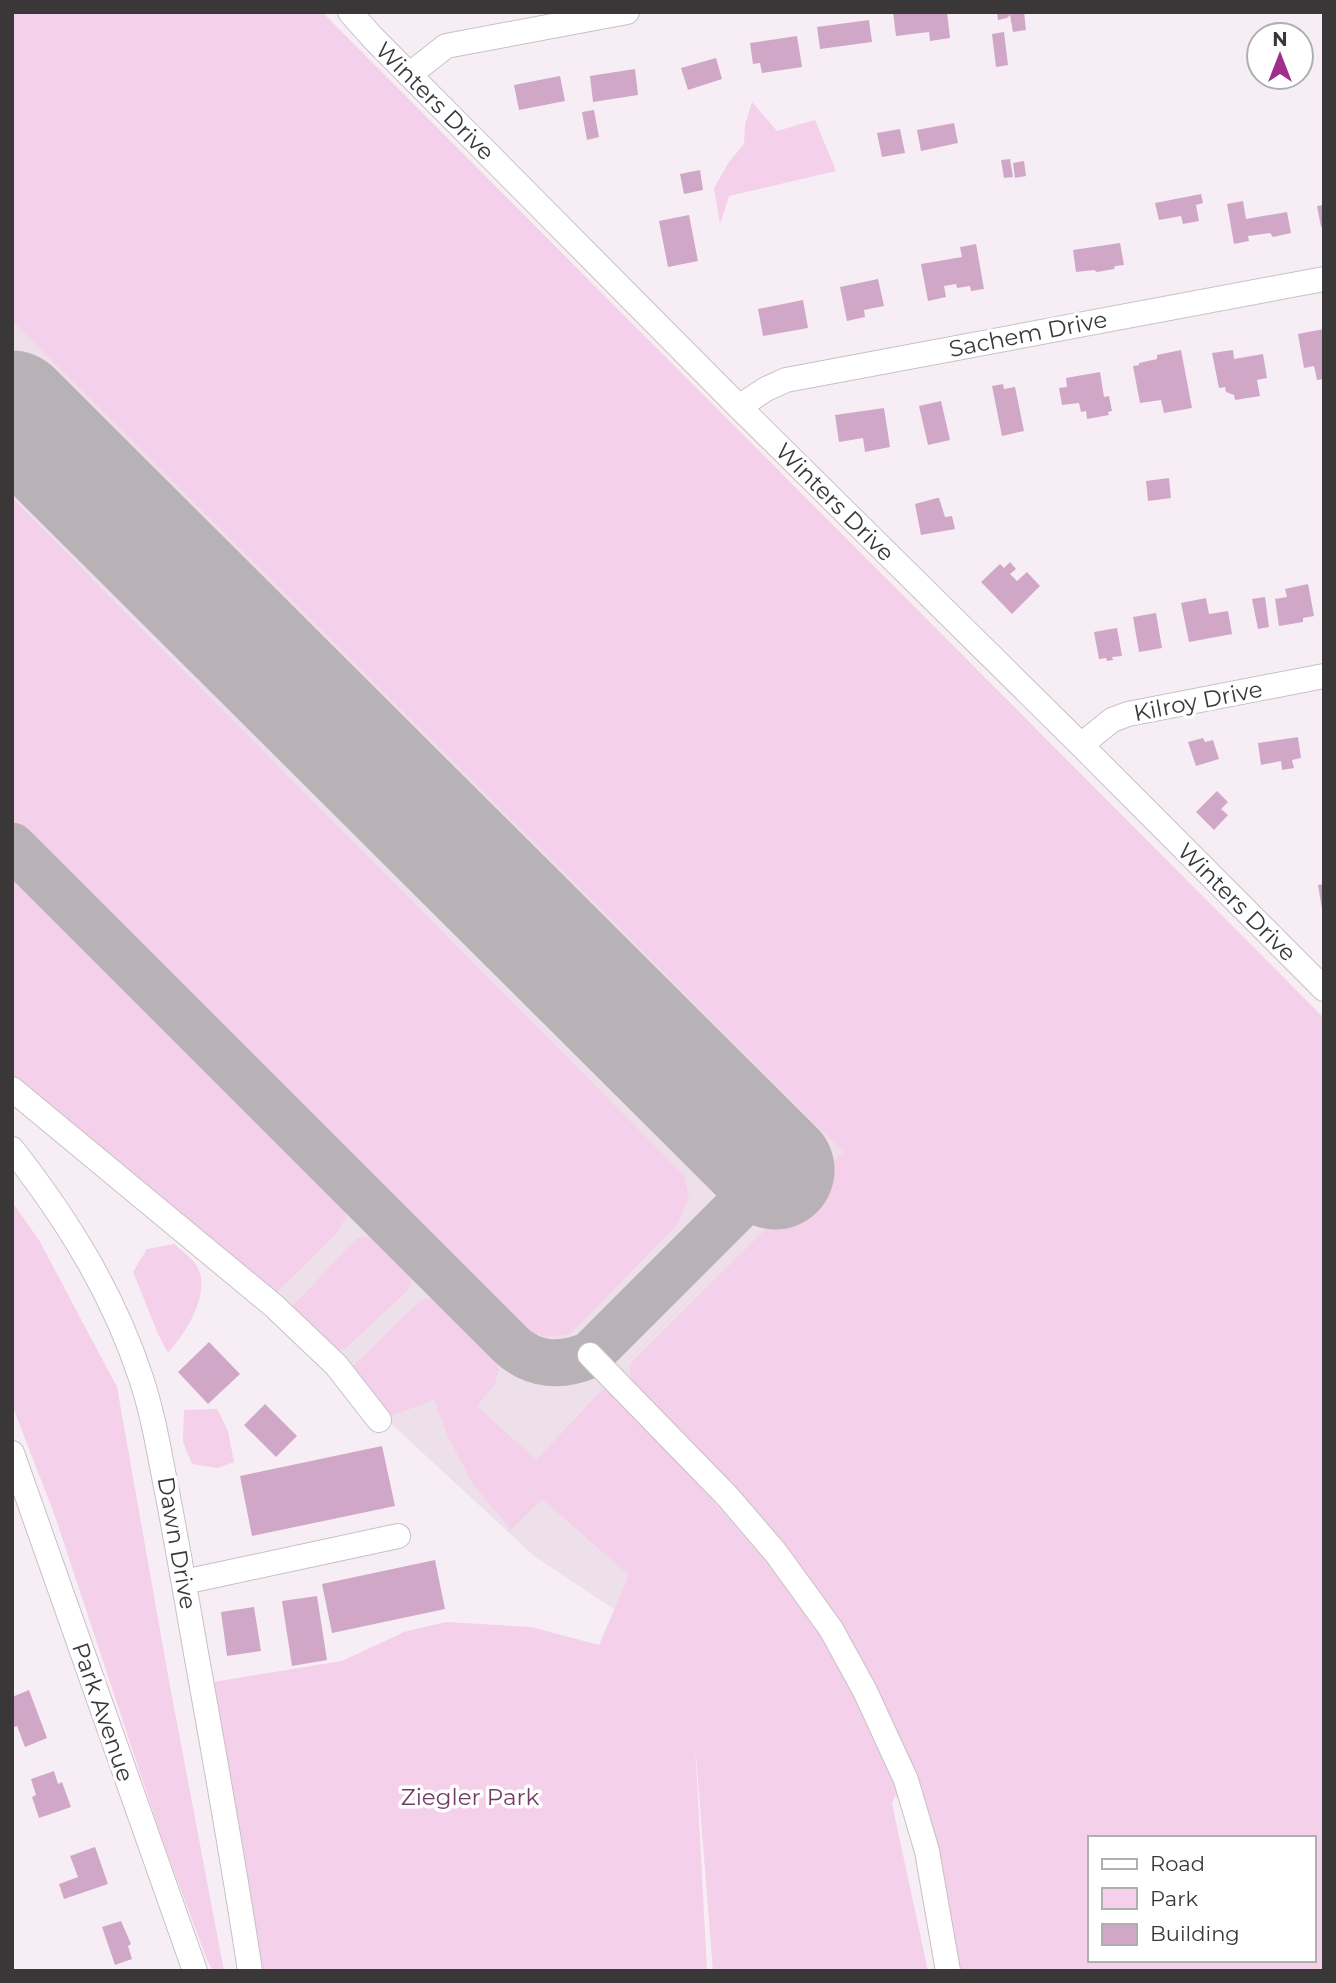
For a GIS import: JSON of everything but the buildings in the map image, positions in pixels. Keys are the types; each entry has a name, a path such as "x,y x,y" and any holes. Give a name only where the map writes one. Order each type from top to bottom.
{"street":[{"name":"Winters Drive","path":"350,12 739,407 1082,745 1324,989"},
{"path":"410,75 446,46 627,12"},
{"name":"Sachem Drive","path":"739,407 766,389 786,380 1324,279"},
{"name":"Kilroy Drive","path":"1082,745 1112,720 1128,714 1324,676"},
{"path":"12,1089 274,1306 336,1365 379,1420"},
{"name":"Dawn Drive","path":"12,1149 43,1188 94,1267 142,1379 157,1435 184,1582 250,1971"},
{"path":"590,1355 728,1497 776,1553 831,1629 865,1691 905,1780 927,1851 947,1971"},
{"name":"Park Avenue","path":"12,1453 195,1971"},
{"path":"184,1582 398,1536"}],"shaded area":[{"path":"12,20 1324,1342 1324,1971 1315,1962 1315,1836 1088,1836 1088,1925 534,1556 12,1072"}],"green space":[{"path":"12,12 322,12 1324,1018 1324,1971 960,1971 938,1856 892,1725 630,1377 630,1364 843,1152 12,321"},
{"path":"752,102 777,131 815,120 836,171 729,196 720,224 714,188 729,162 744,144 745,125"},
{"path":"12,498 684,1175 689,1198 677,1225 570,1334 545,1337 516,1327 12,820"},
{"path":"12,871 342,1200 346,1217 337,1233 275,1294 12,1080"},
{"path":"12,1202 39,1240 117,1387 224,1971 213,1971 207,1960 161,1836 55,1516 12,1405"},
{"path":"369,1236 384,1242 395,1252 412,1280 407,1291 344,1350 336,1350 288,1311 356,1239"},
{"path":"174,1244 195,1263 201,1286 195,1311 168,1353 133,1272 147,1249"},
{"name":"Ziegler Park","path":"430,1298 446,1302 497,1354 499,1370 495,1384 477,1406 536,1460 603,1389 610,1390 653,1433 789,1588 821,1632 898,1788 892,1804 928,1971 713,1971 695,1743 707,1971 262,1971 207,1683 342,1661 404,1632 446,1622 531,1627 599,1645 629,1575 542,1499 511,1530 473,1484 448,1437 434,1400 388,1417 347,1372 420,1301"},
{"path":"217,1409 228,1431 234,1462 218,1468 192,1464 183,1442 184,1410"}],"taxiway":[{"path":"12,846 511,1345 538,1361 558,1363 590,1355 775,1170"}],"runway":[{"path":"12,410 775,1170"}]}
